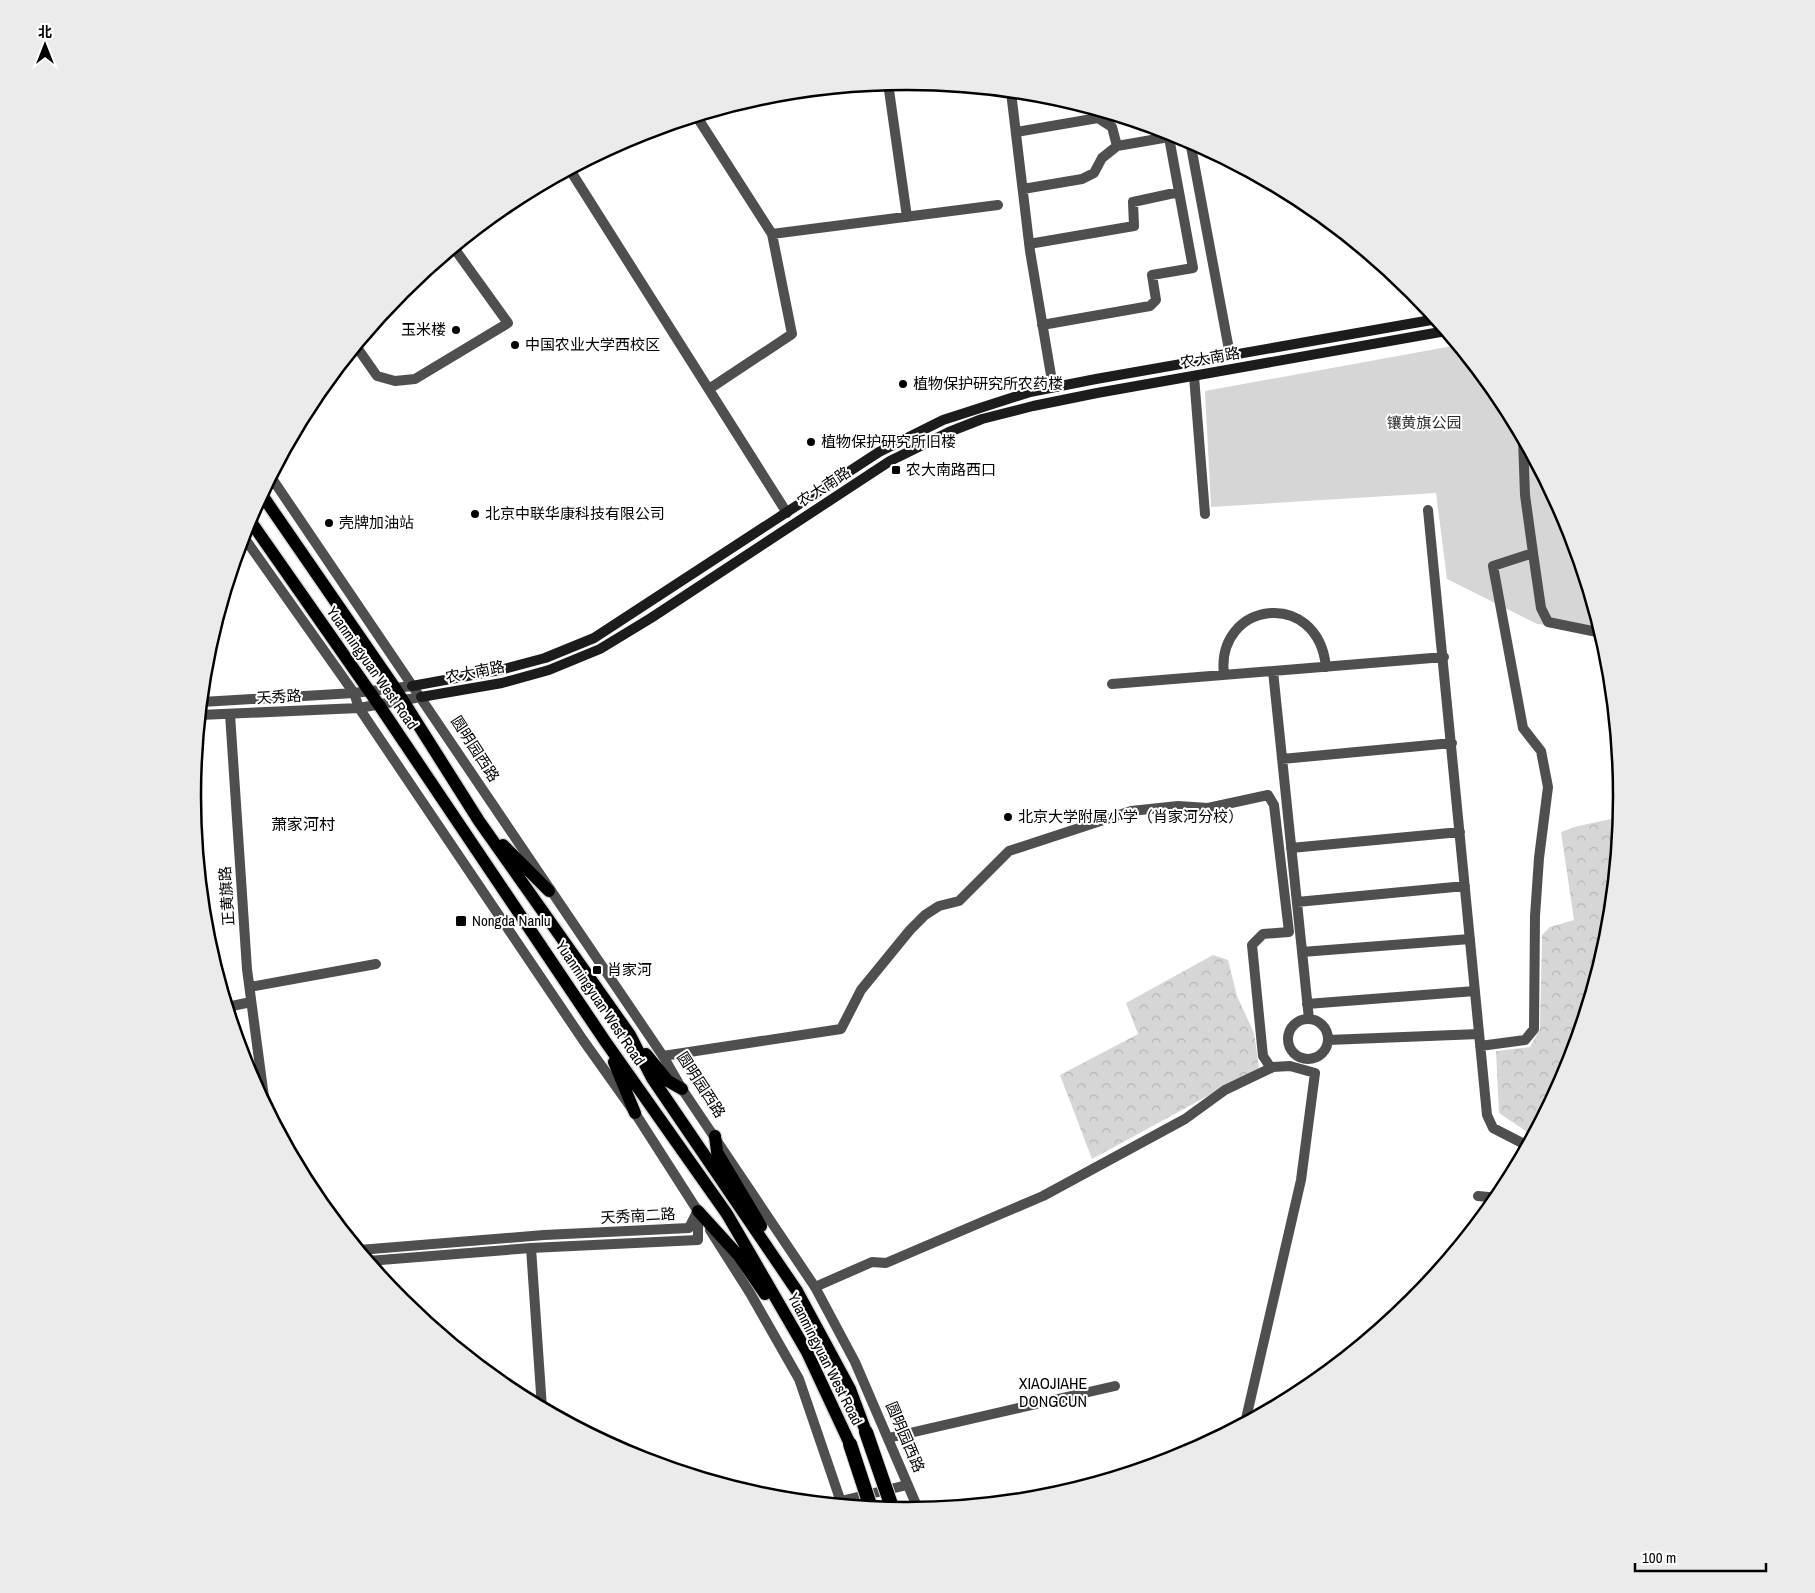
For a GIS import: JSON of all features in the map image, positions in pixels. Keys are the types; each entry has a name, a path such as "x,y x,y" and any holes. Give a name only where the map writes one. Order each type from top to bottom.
{"highway":[{"path":"866,1432 890,1502"},
{"path":"850,1444 868,1501"}],"main road":[{"name":"农大南路","path":"412,686 500,670 545,658 594,638 879,452 912,434 977,408 1053,388 1429,320"},
{"name":"农大南路","path":"421,697 502,683 549,670 600,649 651,618 890,461 949,432 982,420 1033,406 1440,332"},
{"name":"Yuanmingyuan West Road","path":"266,501 395,688 479,821 630,1035 652,1078 797,1291 850,1390 866,1432"},
{"name":"Yuanmingyuan West Road","path":"255,527 379,705 605,1041 727,1214 807,1352 850,1444"},
{"path":"252,534 269,550"},
{"path":"479,821 549,891"},
{"path":"630,1035 668,1081 682,1088"},
{"path":"605,1041 635,1113"},
{"path":"715,1136 717,1152 761,1224 763,1241"},
{"path":"698,1211 739,1256 807,1352"}],"street":[{"path":"889,91 908,217"},
{"path":"1013,98 1029,244 1053,388"},
{"path":"1016,132 1098,118 1112,127 1117,146"},
{"path":"700,121 772,234 792,334 709,389"},
{"path":"1022,189 1082,179 1094,173 1102,158 1117,146 1158,136"},
{"path":"1042,325 1150,306 1156,300 1152,275 1193,268 1169,141"},
{"path":"1192,150 1230,355"},
{"path":"573,175 787,513"},
{"path":"1029,244 1134,226 1132,202 1179,192"},
{"path":"772,234 998,205"},
{"path":"359,351 377,376 395,381 415,379 508,323 457,252"},
{"path":"1194,376 1205,514"},
{"path":"1524,453 1525,495 1541,608 1548,622 1594,631"},
{"path":"275,483 412,686"},
{"path":"1428,510 1444,657 1487,1115 1493,1128 1523,1143"},
{"path":"248,543 354,693 360,708 583,1040 635,1113 750,1293 799,1379 840,1499"},
{"path":"1480,1046 1525,1040 1534,1029 1535,916 1539,858 1548,787 1541,751 1523,728 1493,566 1533,553"},
{"path":"1224,675 1224,653 1230,638 1247,621 1270,612 1302,620 1314,631 1322,645 1326,667"},
{"path":"1112,684 1444,657"},
{"path":"1273,671 1309,1019"},
{"name":"圆明园西路","path":"412,686 549,891 663,1056 682,1088 815,1287 855,1362 915,1503"},
{"name":"天秀路","path":"207,702 370,692 412,686"},
{"name":"天秀路","path":"206,716 360,708 421,697"},
{"name":"正黄旗路","path":"230,714 250,987 262,1083"},
{"path":"1282,759 1452,743"},
{"path":"663,1056 841,1029 861,990 910,930 925,915 939,906 959,901 1009,851 1130,811 1178,806 1208,808 1268,795 1274,805 1289,932 1263,934 1252,946 1263,1056 1271,1068"},
{"path":"1291,848 1460,832"},
{"path":"1297,902 1465,886"},
{"path":"1302,952 1470,939"},
{"path":"250,987 376,964"},
{"path":"1307,1004 1475,991"},
{"path":"233,1005 252,1002"},
{"path":"1309,1019 1315,1020 1325,1028 1328,1040 1323,1051 1312,1058 1299,1056 1290,1046 1288,1040 1292,1027 1297,1022 1309,1019"},
{"path":"1328,1040 1479,1034"},
{"path":"1247,1416 1301,1180 1315,1073 1312,1058"},
{"path":"815,1287 872,1262 886,1263 1043,1196 1185,1119 1226,1090 1271,1068 1290,1066 1315,1073"},
{"path":"1478,1196 1489,1197"},
{"name":"天秀南二路","path":"375,1260 532,1248 698,1240 698,1211"},
{"name":"天秀南二路","path":"366,1249 544,1235 689,1228 698,1211"},
{"path":"532,1248 542,1400"},
{"path":"888,1438 1115,1386"},
{"path":"851,1500 907,1485"}],"green space":[{"name":"镶黄旗公园","path":"1452,346 1495,404 1541,484 1577,569 1593,629 1537,624 1447,579 1436,493 1211,507 1205,391"},
{"path":"1613,819 1608,889 1590,979 1577,1024 1560,1067 1528,1133 1499,1113 1496,1051 1530,1047 1540,1029 1542,935 1550,927 1574,920 1561,832 1578,826"},
{"path":"1213,955 1228,960 1237,996 1254,1033 1259,1068 1092,1159 1060,1075 1138,1034 1126,1003"}],"place":[{"name":"玉米楼","path":"456,330"},
{"name":"中国农业大学西校区","path":"515,345"},
{"name":"植物保护研究所农药楼","path":"903,384"},
{"name":"植物保护研究所旧楼","path":"811,442"},
{"name":"农大南路西口","path":"896,470"},
{"name":"北京中联华康科技有限公司","path":"475,514"},
{"name":"壳牌加油站","path":"329,523"},
{"name":"北京大学附属小学（肖家河分校）","path":"1008,817"},
{"name":"Nongda Nanlu","path":"461,921"},
{"name":"肖家河","path":"597,970"}],"district":[{"name":"萧家河村","path":"303,824"},
{"name":"XIAOJIAHE DONGCUN","path":"1053,1392"}]}
